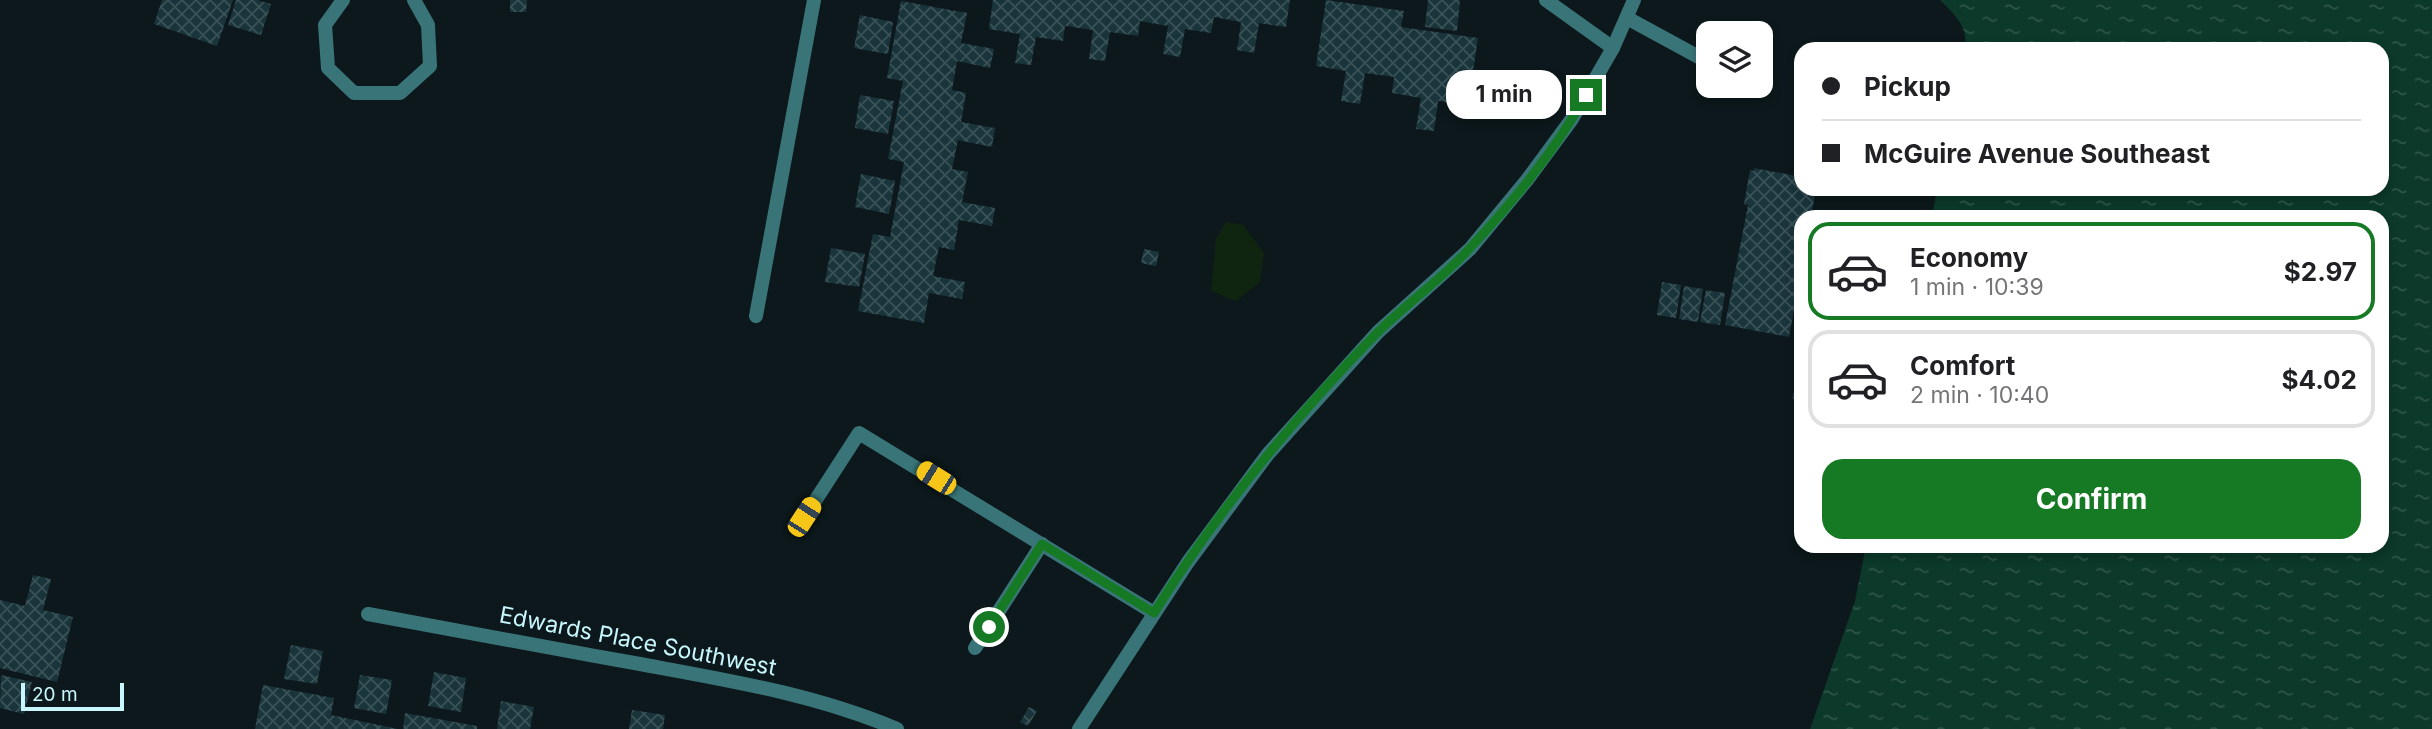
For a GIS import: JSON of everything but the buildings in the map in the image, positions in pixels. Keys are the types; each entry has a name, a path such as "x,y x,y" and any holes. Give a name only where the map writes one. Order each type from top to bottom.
{"street":[{"path":"343,0 325,25 328,68 354,93 400,93 430,66 428,25 414,0"},
{"path":"755,316 814,0"},
{"path":"1546,0 1613,48"},
{"path":"1079,729 1154,613 1233,500 1300,416 1378,332 1470,249 1527,180 1572,119 1613,48 1634,0"},
{"path":"1627,18 1696,55"},
{"path":"804,517 859,433 1154,613"},
{"path":"975,648 1042,544"},
{"name":"Edwards Place Southwest","path":"368,614 809,697 840,706 897,729"}],"shaded area":[{"path":"1226,222 1243,225 1264,253 1260,282 1236,301 1211,291 1216,239"}],"water":[{"path":"1940,0 2432,0 2432,729 1810,729 1855,601 1865,553 2389,553 2389,210 1933,210 1936,196 2389,196 2389,42 1966,42 1963,28"}],"route":[{"path":"989,627 1042,544 1154,613 1268,454 1378,332 1470,249 1527,180 1572,119 1586,95"}]}
